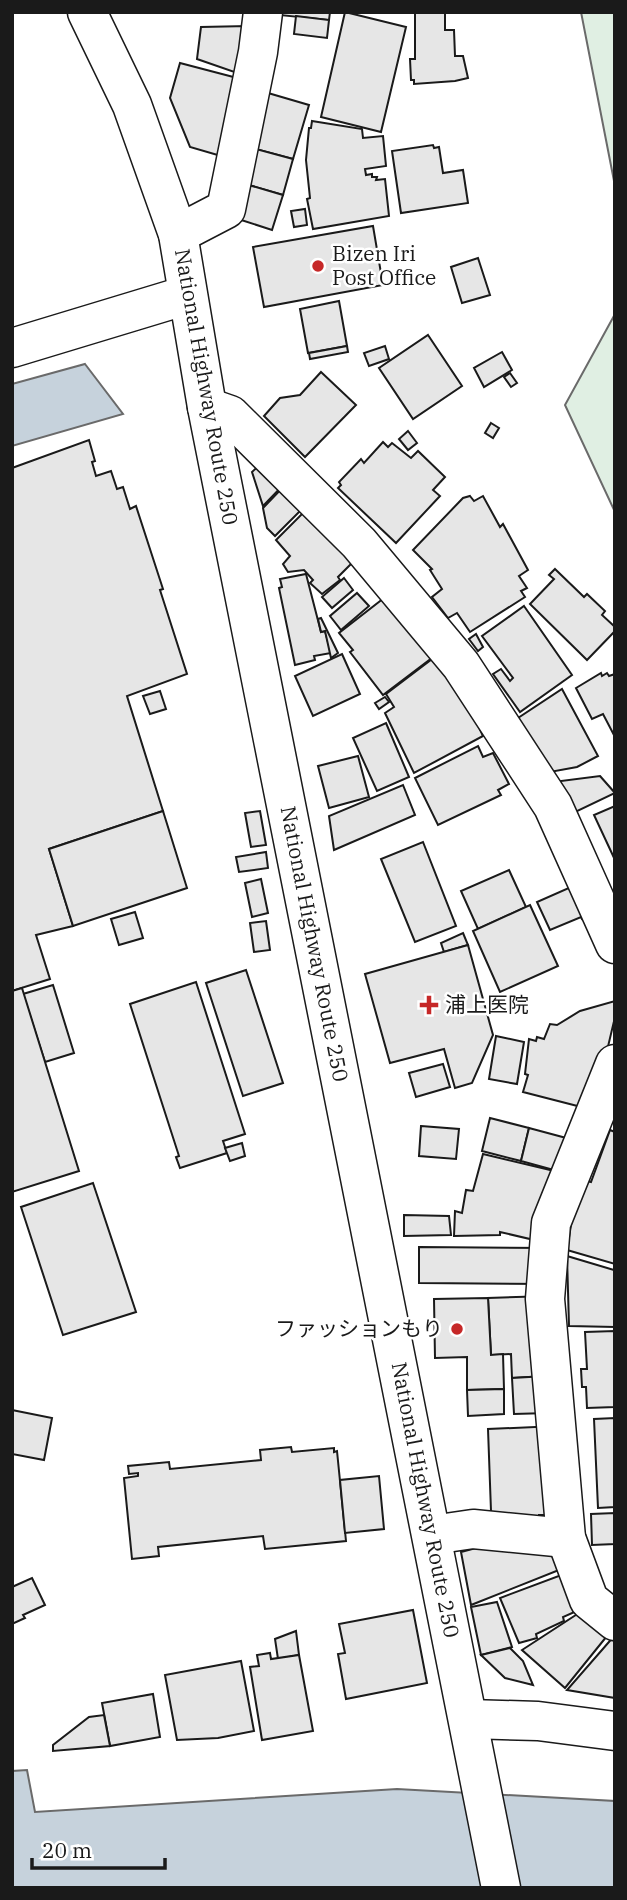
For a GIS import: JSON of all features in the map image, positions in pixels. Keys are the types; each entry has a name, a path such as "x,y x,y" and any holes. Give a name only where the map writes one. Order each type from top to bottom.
{"main road":[{"name":"National Highway Route 250","path":"87,12 132,105 178,234 208,407 501,1888"},
{"path":"178,234 226,209 258,52 263,12"},
{"path":"12,348 187,295"},
{"path":"208,407 230,415 350,534 461,665 553,806 615,944"},
{"path":"615,1064 551,1223 545,1299 566,1538 589,1600 615,1621"},
{"path":"432,1535 473,1529 566,1538"},
{"path":"468,1719 538,1721 615,1731"}],"green space":[{"path":"581,12 615,12 615,186"},
{"path":"615,314 615,512 565,405"}],"shaded area":[{"path":"85,364 123,414 12,446 12,384"},
{"path":"27,1770 35,1812 397,1789 615,1801 615,1888 12,1888 12,1771"}],"building":[{"path":"280,12 330,12 329,20 279,15"},
{"path":"345,12 406,27 381,132 321,117"},
{"path":"415,12 445,12 445,30 454,30 455,56 463,56 468,78 414,84 414,80 411,80 410,59 415,59"},
{"path":"296,16 329,20 327,38 294,34"},
{"path":"248,26 240,74 197,59 201,27"},
{"path":"180,63 241,79 221,156 190,147 170,98"},
{"path":"268,93 309,105 293,159 252,148"},
{"path":"312,121 362,129 363,138 383,136 386,166 365,169 366,175 372,174 372,177 377,177 376,180 385,179 389,216 313,229 307,199 310,198 306,160"},
{"path":"433,145 434,148 439,147 443,173 463,170 468,203 401,213 392,151"},
{"path":"252,148 293,159 283,195 242,183"},
{"path":"242,183 283,195 272,230 235,218"},
{"path":"305,209 307,225 294,227 291,211"},
{"name":"Bizen Iri Post Office","path":"373,226 383,285 264,307 253,247"},
{"path":"478,258 490,295 462,303 451,267"},
{"path":"339,301 347,346 308,353 300,309"},
{"path":"428,335 462,386 413,419 379,368"},
{"path":"347,346 348,352 310,359 309,353"},
{"path":"385,346 389,359 369,366 364,353"},
{"path":"502,352 512,370 484,387 474,368"},
{"path":"321,372 356,405 305,457 264,416 280,398 300,395"},
{"path":"510,373 517,383 511,387 504,377"},
{"path":"491,423 499,428 493,438 485,433"},
{"path":"408,431 417,443 408,450 399,439"},
{"path":"89,440 96,476 111,471 117,489 123,487 130,509 136,506 187,674 127,696 163,811 49,849 73,926 36,935 50,979 12,991 12,468"},
{"path":"383,442 388,447 392,443 411,458 418,451 445,477 433,490 440,496 396,543 338,488 341,485 339,482 361,459 364,463"},
{"path":"268,457 290,478 263,506 252,472"},
{"path":"287,483 308,503 275,536 267,528 263,508"},
{"path":"470,496 474,501 483,496 500,527 503,524 528,570 519,576 527,588 521,591 525,597 470,632 457,613 448,618 432,597 442,589 430,570 432,569 413,550 463,498"},
{"path":"311,505 360,555 338,577 340,580 322,594 310,583 313,580 304,570 288,572 283,564 290,556 276,540"},
{"path":"555,569 584,597 587,594 605,611 602,615 615,627 615,631 587,660 530,604 554,579 549,575"},
{"path":"306,574 321,632 325,631 331,653 314,656 315,660 295,665 279,588 282,587 280,579"},
{"path":"344,578 353,590 332,608 322,597"},
{"path":"357,593 369,606 341,630 330,616"},
{"path":"384,598 445,648 383,695 339,633"},
{"path":"524,606 572,675 520,712 493,674 501,669 510,681 513,678 482,636"},
{"path":"321,618 338,653 331,658 325,631 321,632 318,619"},
{"path":"476,634 483,647 478,651 469,639"},
{"path":"444,650 483,736 414,773 385,713 394,707 386,694"},
{"path":"342,654 360,694 313,716 295,676"},
{"path":"601,673 602,676 607,673 609,676 615,674 615,737 603,714 592,719 576,688"},
{"path":"562,689 598,756 577,767 550,772 518,718"},
{"path":"160,691 166,709 150,714 143,696"},
{"path":"385,697 389,702 379,709 375,703"},
{"path":"386,723 409,777 377,791 353,738"},
{"path":"478,746 483,757 493,753 509,784 498,790 501,795 438,825 415,778"},
{"path":"358,756 369,797 329,808 318,766"},
{"path":"600,776 615,793 569,815 553,782"},
{"path":"403,785 415,815 334,850 329,816"},
{"path":"615,806 615,860 594,815"},
{"path":"163,811 187,888 73,926 49,849"},
{"path":"260,811 266,845 251,847 245,813"},
{"path":"423,842 456,926 415,942 381,859"},
{"path":"266,852 268,868 239,872 236,857"},
{"path":"509,870 526,907 478,929 461,891"},
{"path":"261,879 268,913 252,917 245,883"},
{"path":"580,883 594,914 550,930 537,902"},
{"path":"530,905 558,966 500,992 473,931"},
{"path":"135,912 143,938 119,945 111,919"},
{"path":"266,921 270,950 254,952 250,923"},
{"path":"463,933 468,945 444,952 441,943"},
{"name":"浦上医院","path":"468,945 493,1035 472,1083 455,1088 444,1049 390,1063 365,974"},
{"path":"246,970 283,1083 243,1096 206,983"},
{"path":"196,982 245,1134 223,1141 227,1153 180,1168 176,1157 179,1156 130,1004"},
{"path":"53,985 74,1053 45,1062 23,994"},
{"path":"22,988 79,1171 12,1192 12,991"},
{"path":"615,1001 615,1017 593,1110 523,1092 528,1075 525,1074 529,1039 544,1039 550,1024 557,1025 580,1011"},
{"path":"496,1036 524,1042 517,1084 489,1079"},
{"path":"443,1064 450,1087 416,1097 409,1073"},
{"path":"490,1118 529,1128 521,1161 482,1151"},
{"path":"421,1126 459,1129 456,1159 419,1156"},
{"path":"529,1128 570,1139 561,1172 521,1161"},
{"path":"610,1130 615,1132 615,1264 567,1250 573,1212 583,1180 591,1182"},
{"path":"242,1143 245,1156 230,1161 225,1148"},
{"path":"483,1154 567,1174 547,1243 500,1232 500,1235 454,1236 455,1211 462,1213 466,1190 473,1191"},
{"path":"93,1183 136,1312 63,1335 21,1207"},
{"path":"404,1215 449,1216 451,1235 404,1236"},
{"path":"419,1247 550,1248 549,1284 419,1283"},
{"path":"567,1256 614,1270 615,1327 569,1326"},
{"path":"549,1296 546,1376 512,1378 511,1354 491,1355 488,1298"},
{"path":"488,1298 491,1355 503,1354 504,1389 467,1390 467,1357 435,1358 434,1299"},
{"path":"615,1331 615,1407 587,1408 586,1387 582,1387 581,1369 587,1369 585,1332"},
{"path":"546,1376 548,1413 514,1414 512,1378"},
{"path":"504,1389 504,1414 468,1416 467,1390"},
{"path":"12,1410 52,1418 44,1460 12,1454"},
{"path":"615,1418 615,1507 598,1508 594,1419"},
{"path":"557,1426 557,1515 539,1515 539,1520 500,1518 491,1511 488,1429"},
{"path":"291,1447 292,1452 334,1448 334,1452 337,1451 346,1541 265,1549 263,1536 158,1547 159,1556 132,1559 124,1478 138,1476 138,1473 129,1474 128,1466 169,1462 170,1469 261,1460 260,1450"},
{"path":"379,1476 384,1529 345,1533 340,1480"},
{"path":"615,1513 615,1544 592,1545 591,1514"},
{"path":"491,1544 555,1555 564,1568 471,1605 461,1552"},
{"path":"564,1574 579,1610 563,1617 564,1621 536,1634 537,1638 519,1643 500,1598"},
{"path":"32,1578 45,1605 23,1615 25,1618 12,1624 12,1587"},
{"path":"497,1602 512,1647 481,1655 471,1607"},
{"path":"413,1610 427,1683 346,1699 338,1654 345,1653 339,1624"},
{"path":"582,1611 607,1636 565,1688 522,1650"},
{"path":"296,1631 299,1655 278,1659 275,1639"},
{"path":"615,1635 615,1698 567,1690"},
{"path":"510,1648 523,1661 533,1685 505,1678 481,1655"},
{"path":"270,1653 271,1659 299,1655 313,1731 262,1740 250,1667 259,1666 257,1655"},
{"path":"241,1661 254,1731 218,1738 177,1740 165,1675"},
{"path":"153,1694 160,1737 110,1746 102,1703"},
{"path":"104,1715 110,1746 53,1751 53,1745 89,1717"}],"place":[{"name":"Bizen Iri Post Office","path":"318,266"},
{"name":"浦上医院","path":"429,1005"},
{"name":"ファッションもり","path":"457,1329"}]}
